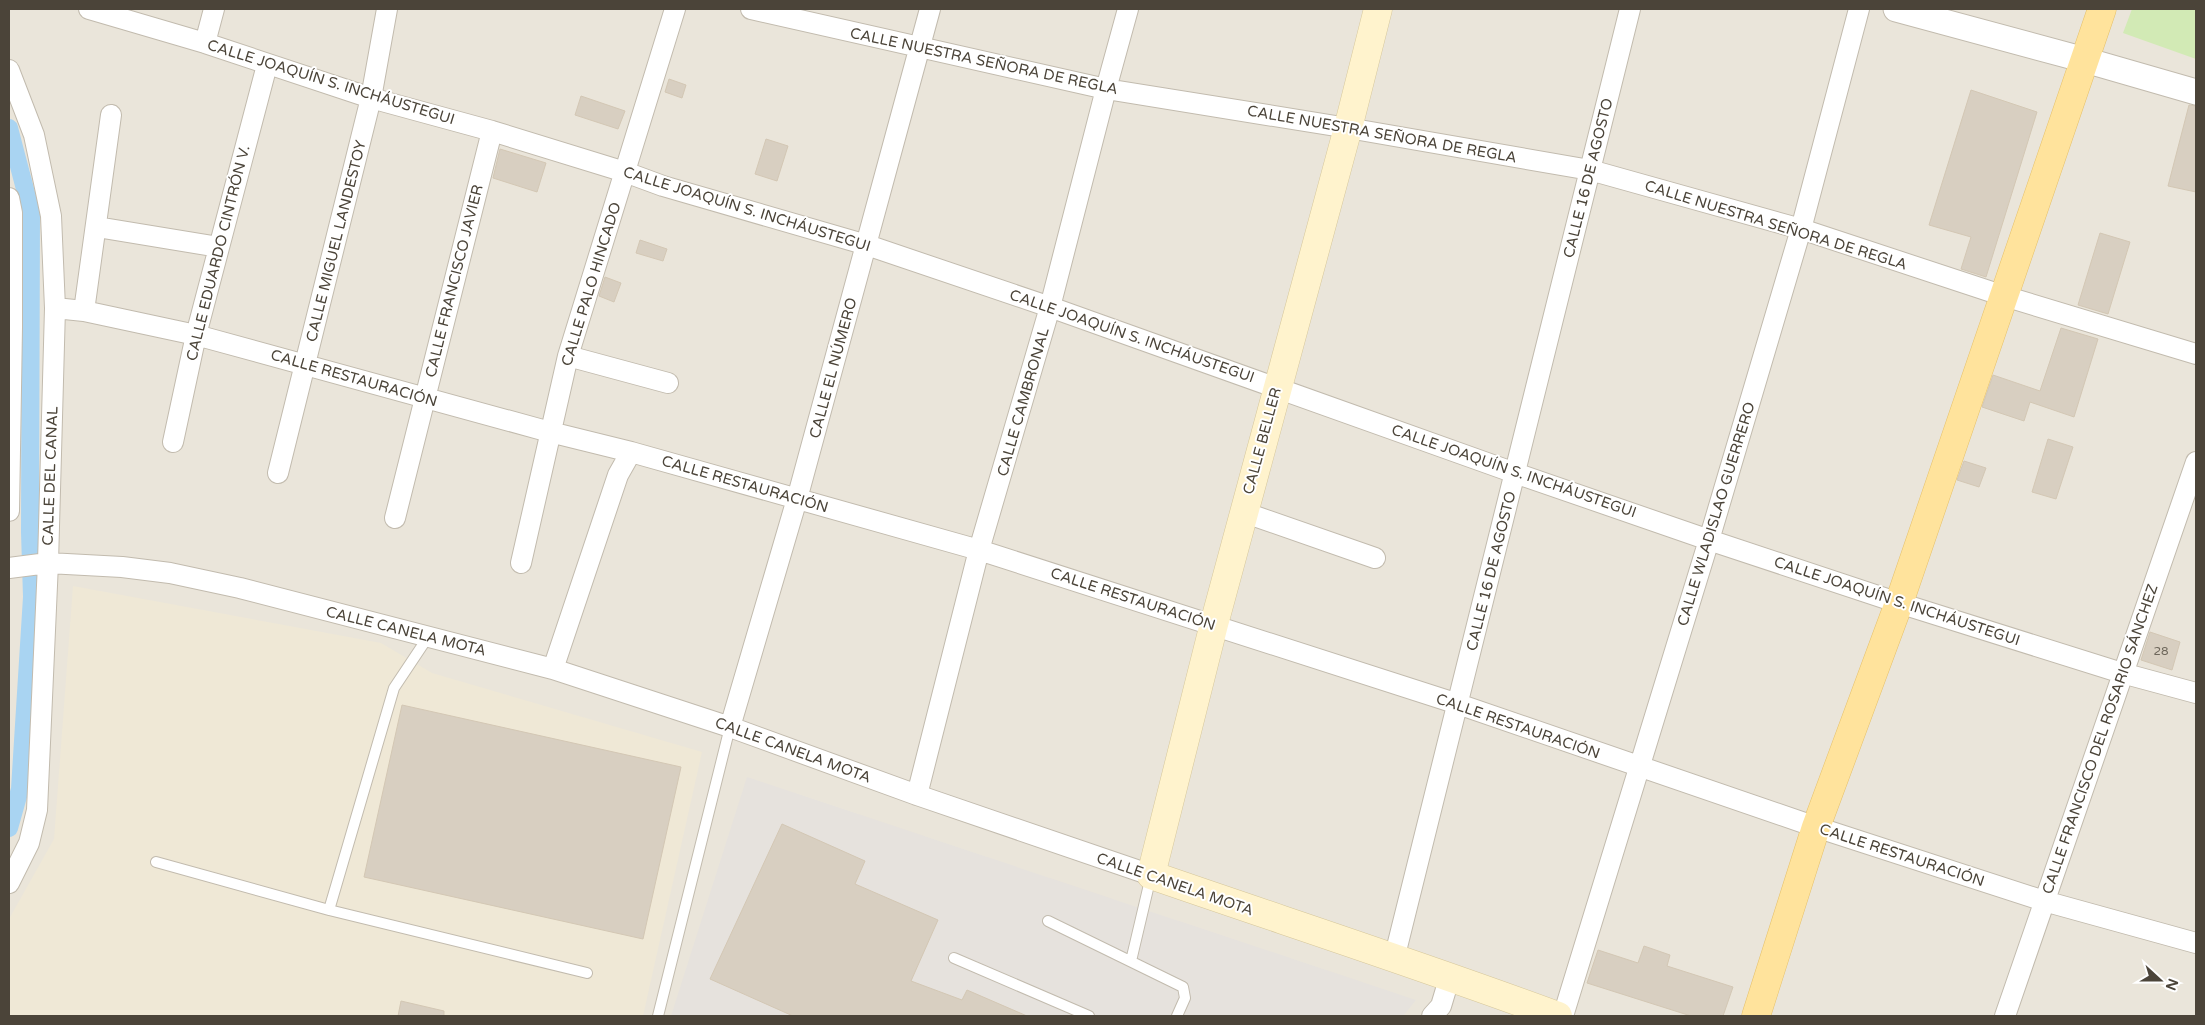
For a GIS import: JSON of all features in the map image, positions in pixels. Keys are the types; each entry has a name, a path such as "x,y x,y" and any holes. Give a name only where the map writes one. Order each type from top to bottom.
{"main road":[{"name":"CALLE BELLER","path":"1151,875 1243,512 1348,128 1378,9"},
{"path":"1756,1016 1816,828 1899,603 2102,9"},
{"name":"CALLE CANELA MOTA","path":"1151,875 1394,959 1450,976 1558,1016"}],"street":[{"name":"CALLE JOAQUÍN S. INCHÁUSTEGUI","path":"89,9 205,43 371,98 492,131 663,186 867,245 1050,307 1515,473 1709,540 2122,674 2196,693"},
{"path":"205,43 214,9"},
{"name":"CALLE MIGUEL LANDESTOY","path":"278,473 371,98 387,9"},
{"name":"CALLE PALO HINCADO","path":"521,563 568,356 675,9"},
{"name":"CALLE NUESTRA SEÑORA DE REGLA","path":"751,9 1106,89 1590,170 1801,229 2004,296 2196,354"},
{"name":"CALLE EL NÚMERO","path":"730,727 797,499 930,9"},
{"name":"CALLE CAMBRONAL","path":"917,795 979,550 1050,307 1128,9"},
{"name":"CALLE 16 DE AGOSTO","path":"1394,959 1630,9"},
{"name":"CALLE WLADISLAO GUERRERO","path":"1563,1016 1709,540 1801,229 1859,9"},
{"path":"1896,9 2196,92"},
{"name":"CALLE EDUARDO CINTRÓN V.","path":"173,442 196,335 267,65"},
{"name":"CALLE DEL CANAL","path":"9,70 34,135 50,216 55,308 48,563 37,810 28,843 9,883"},
{"path":"84,311 111,115"},
{"name":"CALLE FRANCISCO JAVIER","path":"395,518 492,131"},
{"path":"9,198 12,213 9,511"},
{"path":"97,227 219,247"},
{"name":"CALLE RESTAURACIÓN","path":"55,308 84,311 196,335 550,432 631,452 979,550 1458,704 1816,828 2044,901 2196,943"},
{"path":"568,356 668,383"},
{"path":"553,669 618,475 631,452"},
{"name":"CALLE FRANCISCO DEL ROSARIO SÁNCHEZ","path":"2005,1016 2196,462"},
{"path":"1243,512 1374,558"},
{"name":"CALLE CANELA MOTA","path":"9,568 48,563 122,567 170,573 240,588 553,669 730,727 917,795 1151,875"},
{"path":"1432,1016 1441,1006 1450,976"}],"lane":[{"path":"329,910 394,688 428,637"},
{"path":"658,1016 730,727"},
{"path":"156,862 329,910 587,973"},
{"path":"1131,961 1151,875"},
{"path":"1048,921 1183,987 1184,998 1177,1016"},
{"path":"954,958 1089,1016"}],"shaded area":[{"path":"9,9 2196,9 2196,1016 9,1016"},
{"path":"73,586 381,643 432,673 702,752 643,1016 9,1016 9,919 54,839"},
{"path":"747,777 1416,1000 1403,1016 671,1016"}],"green space":[{"path":"2132,9 2196,9 2196,59 2123,33"}],"building":[{"path":"669,79 686,85 682,98 665,92"},
{"path":"1971,90 2037,112 1986,277 1961,269 1971,237 1929,225"},
{"path":"581,96 625,111 618,129 575,115"},
{"path":"2189,105 2196,106 2196,192 2168,186"},
{"path":"766,139 788,146 777,181 755,174"},
{"path":"500,149 546,163 537,192 493,178"},
{"path":"2100,233 2130,242 2108,314 2078,305"},
{"path":"640,240 667,249 663,261 636,253"},
{"path":"605,277 621,283 614,302 599,296"},
{"path":"2061,328 2098,339 2074,417 2030,402 2024,421 1982,407 1993,375 2040,391"},
{"path":"2048,439 2073,447 2056,499 2032,492"},
{"path":"1964,461 1986,468 1979,487 1957,480"},
{"path":"2150,632 2180,642 2172,670 2141,660"},
{"path":"402,705 681,767 643,939 364,877"},
{"path":"782,824 865,861 855,884 938,920 911,981 962,1000 967,990 1027,1016 793,1016 710,979"},
{"path":"1644,946 1670,955 1667,966 1733,987 1723,1016 1691,1016 1587,983 1598,950 1638,963"},
{"path":"401,1001 444,1011 444,1016 398,1016"}],"waterway":[{"path":"9,128 31,212 30,532 32,597 20,789 9,828"}]}
